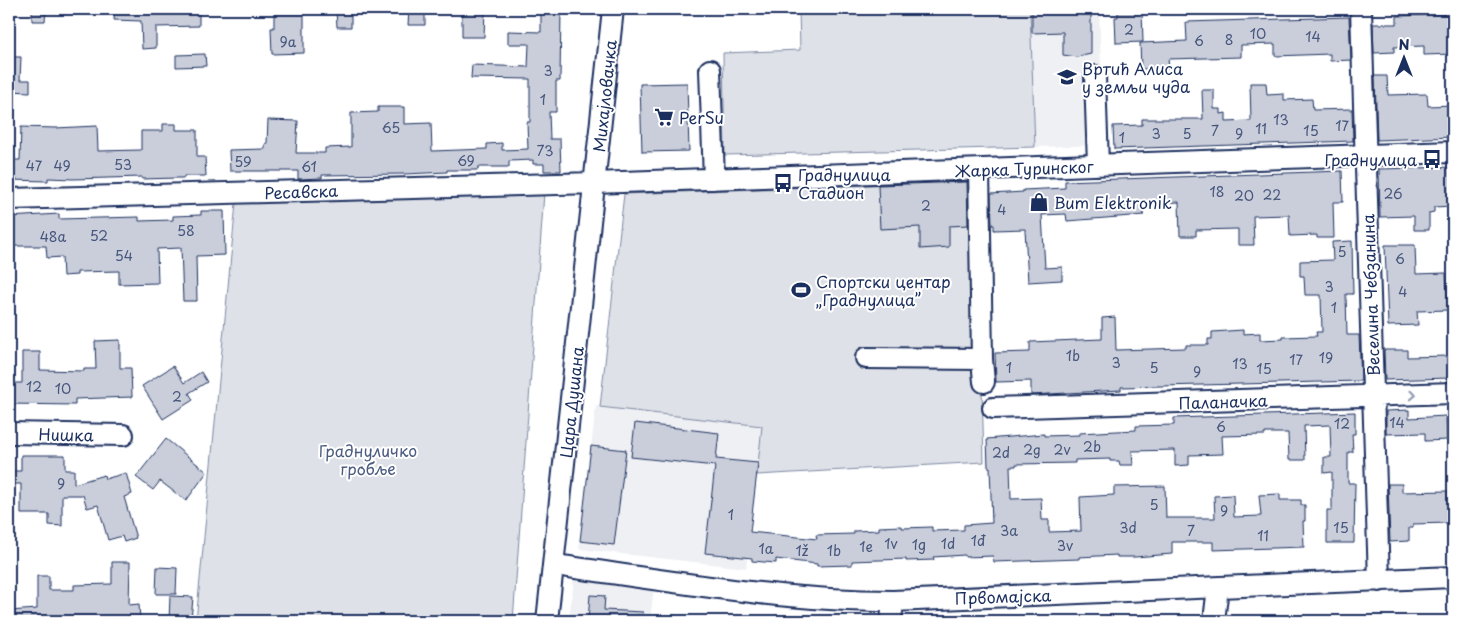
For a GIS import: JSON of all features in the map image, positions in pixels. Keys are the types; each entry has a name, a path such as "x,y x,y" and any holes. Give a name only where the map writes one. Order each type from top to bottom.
{"street":[{"name":"Михајловачка","path":"594,183 613,9"},
{"name":"Веселина Чебзанина","path":"1361,9 1379,580"},
{"path":"710,70 714,179"},
{"path":"1095,76 1098,165"},
{"name":"Жарка Туринског","path":"594,183 1453,152"},
{"path":"979,169 984,382"},
{"name":"Ресавска","path":"9,199 594,183"},
{"name":"Цара Душана","path":"547,621 594,183"},
{"path":"866,358 982,359"},
{"name":"Паланачка","path":"993,408 1453,393"},
{"name":"Нишка","path":"9,433 123,435"},
{"name":"Првомајска","path":"554,565 737,590 855,601 893,601 1453,577"},
{"path":"1214,621 1218,587"},
{"path":"890,621 893,601"}],"shaded area":[{"name":"Вртић Алиса у земљи чуда","path":"1030,9 1099,9 1104,145 1035,147"},
{"path":"596,406 763,426 746,568 579,549"},
{"path":"574,578 654,587 650,621 569,621"}],"green space":[{"path":"799,9 1030,9 1035,147 725,155 723,53 800,50"},
{"name":"Спортски центар „Граднулица”","path":"979,181 984,462 757,475 762,426 600,407 624,194"},
{"name":"Граднуличко гробље","path":"544,193 513,621 196,621 236,203"}],"building":[{"path":"32,9 46,9 45,21 32,21"},
{"path":"115,9 199,9 199,26 156,27 156,48 142,49 141,21 114,20"},
{"path":"274,9 304,9 304,53 272,54 271,28 274,28"},
{"path":"336,9 351,9 351,27 337,27"},
{"path":"409,9 425,9 425,25 408,25"},
{"path":"462,9 485,9 484,37 462,37"},
{"path":"541,9 561,9 560,81 556,81 556,112 549,112 550,139 560,139 561,171 544,171 544,164 533,164 533,160 509,161 509,167 478,167 478,170 447,170 447,172 405,174 322,175 322,178 298,179 298,171 230,171 229,150 265,149 268,120 298,121 296,153 325,153 325,148 351,147 351,113 378,112 378,107 404,107 404,124 431,123 432,151 487,149 487,144 502,143 502,150 528,149 527,122 530,122 530,79 471,78 472,65 528,67 529,44 508,44 508,31 541,32"},
{"path":"1032,9 1091,9 1091,54 1077,57 1063,55 1063,32 1032,33"},
{"path":"1118,9 1142,9 1143,42 1116,43 1115,17 1118,17"},
{"path":"1453,14 1453,54 1424,55 1424,46 1394,47 1394,52 1374,53 1373,24 1397,24 1397,16"},
{"path":"1349,17 1351,60 1330,61 1330,54 1275,56 1275,44 1241,45 1241,57 1168,59 1169,68 1141,69 1140,43 1187,41 1186,22"},
{"path":"205,54 206,66 176,67 176,55"},
{"path":"9,57 21,57 20,80 30,80 30,92 9,91"},
{"path":"1375,76 1387,76 1388,95 1427,94 1428,106 1453,105 1453,137 1377,140"},
{"name":"PerSu","path":"687,83 689,151 642,152 640,84"},
{"path":"1250,83 1266,83 1267,95 1284,94 1284,100 1312,99 1313,110 1352,109 1353,141 1114,149 1113,126 1142,125 1142,119 1203,119 1202,90 1214,90 1214,109 1221,109 1221,114 1226,113 1226,122 1251,121"},
{"path":"163,124 176,124 176,130 197,130 197,157 205,157 206,176 142,179 142,177 48,178 48,181 9,180 9,160 20,160 21,127 97,126 98,151 141,150 141,131 163,131"},
{"path":"1453,167 1453,206 1434,207 1434,212 1429,213 1429,230 1414,230 1414,216 1380,217 1379,169"},
{"path":"1342,171 1343,202 1333,202 1334,238 1317,238 1317,235 1290,236 1289,215 1253,216 1254,245 1238,245 1238,229 1196,230 1196,236 1180,236 1179,202 1143,204 1144,215 1067,221 1066,214 1042,215 1045,268 1062,267 1062,280 1028,282 1025,229 994,230 994,225 992,225 991,194 1065,188 1065,181"},
{"path":"967,182 968,225 949,226 949,247 920,249 920,227 880,229 878,185"},
{"path":"201,211 224,211 225,255 196,256 197,301 183,301 181,248 157,249 158,283 119,284 119,271 77,272 77,275 63,276 62,257 47,258 46,246 9,246 9,217 59,214 59,219 139,217 139,221 173,220 173,216 201,215"},
{"path":"1352,241 1353,294 1346,294 1347,335 1359,335 1361,381 1121,387 1121,390 1031,395 1031,381 996,382 995,353 1030,352 1030,342 1102,339 1102,318 1115,317 1116,350 1186,348 1186,345 1208,345 1208,339 1212,339 1212,332 1243,330 1243,334 1260,333 1260,340 1317,336 1316,332 1322,332 1321,295 1305,295 1304,276 1300,276 1300,261 1333,260 1332,242"},
{"path":"1385,245 1415,245 1416,274 1446,273 1448,310 1417,311 1418,325 1388,326"},
{"path":"120,340 120,368 131,368 132,397 75,399 75,405 9,404 9,383 22,383 22,352 40,352 40,370 84,371 84,369 96,369 95,341"},
{"path":"1384,350 1407,350 1407,357 1448,356 1449,378 1385,380"},
{"path":"173,366 184,383 201,372 207,382 189,393 193,400 163,419 142,386"},
{"path":"1409,410 1409,418 1446,416 1447,440 1425,441 1425,433 1386,434 1386,411"},
{"path":"1355,412 1355,434 1352,434 1353,452 1348,452 1348,483 1355,483 1354,543 1327,543 1327,510 1332,510 1332,472 1324,473 1324,457 1331,457 1330,425 1304,426 1305,460 1289,460 1288,433 1265,433 1265,435 1222,436 1223,454 1189,455 1189,465 1175,466 1175,450 1132,451 1133,465 1120,465 1119,461 1110,461 1110,459 1075,460 1075,463 1016,464 1016,466 1010,466 1011,499 1041,498 1042,520 1049,520 1049,532 1081,531 1080,497 1114,495 1114,487 1165,486 1166,518 1215,518 1214,496 1233,495 1234,517 1261,516 1259,495 1280,494 1280,500 1301,500 1301,505 1305,505 1305,521 1303,521 1304,547 1213,550 1213,542 1172,542 1172,554 1135,557 1117,557 1117,555 1079,557 1079,559 994,562 993,556 965,557 965,555 933,557 934,560 852,561 852,565 817,566 817,564 776,559 776,563 752,561 752,558 705,553 715,466 631,457 635,423 719,433 716,459 758,463 750,532 817,539 816,535 854,534 854,531 879,530 879,527 932,527 932,531 964,530 964,525 992,523 987,439 1044,434 1044,436 1079,435 1079,433 1136,430 1136,426 1174,425 1174,418"},
{"path":"166,439 207,472 186,501 160,481 153,490 136,477"},
{"path":"591,446 626,450 614,545 580,541"},
{"path":"21,455 65,455 65,470 74,470 74,484 104,475 105,479 126,473 132,494 124,497 136,538 124,542 122,536 108,540 98,505 87,508 83,495 62,495 62,526 49,525 49,514 21,514 21,484 9,484 9,471 21,471"},
{"path":"1388,484 1402,484 1402,492 1448,491 1449,523 1413,524 1413,528 1409,528 1409,541 1390,542"},
{"path":"112,562 130,562 129,605 139,604 140,621 9,621 9,611 37,609 37,576 49,576 49,590 74,590 74,585 112,584"},
{"path":"157,567 177,568 176,594 156,594"},
{"path":"590,595 605,596 604,610 643,612 642,621 588,621"},
{"path":"170,596 193,597 191,621 169,621"}],"place":[{"name":"Вртић Алиса у земљи чуда","path":"1067,77"},
{"name":"PerSu","path":"664,117"},
{"name":"Граднулица","path":"1432,159"},
{"name":"Граднулица Стадион","path":"783,183"},
{"name":"Bum Elektronik","path":"1039,202"},
{"name":"Спортски центар „Граднулица”","path":"801,290"}]}
